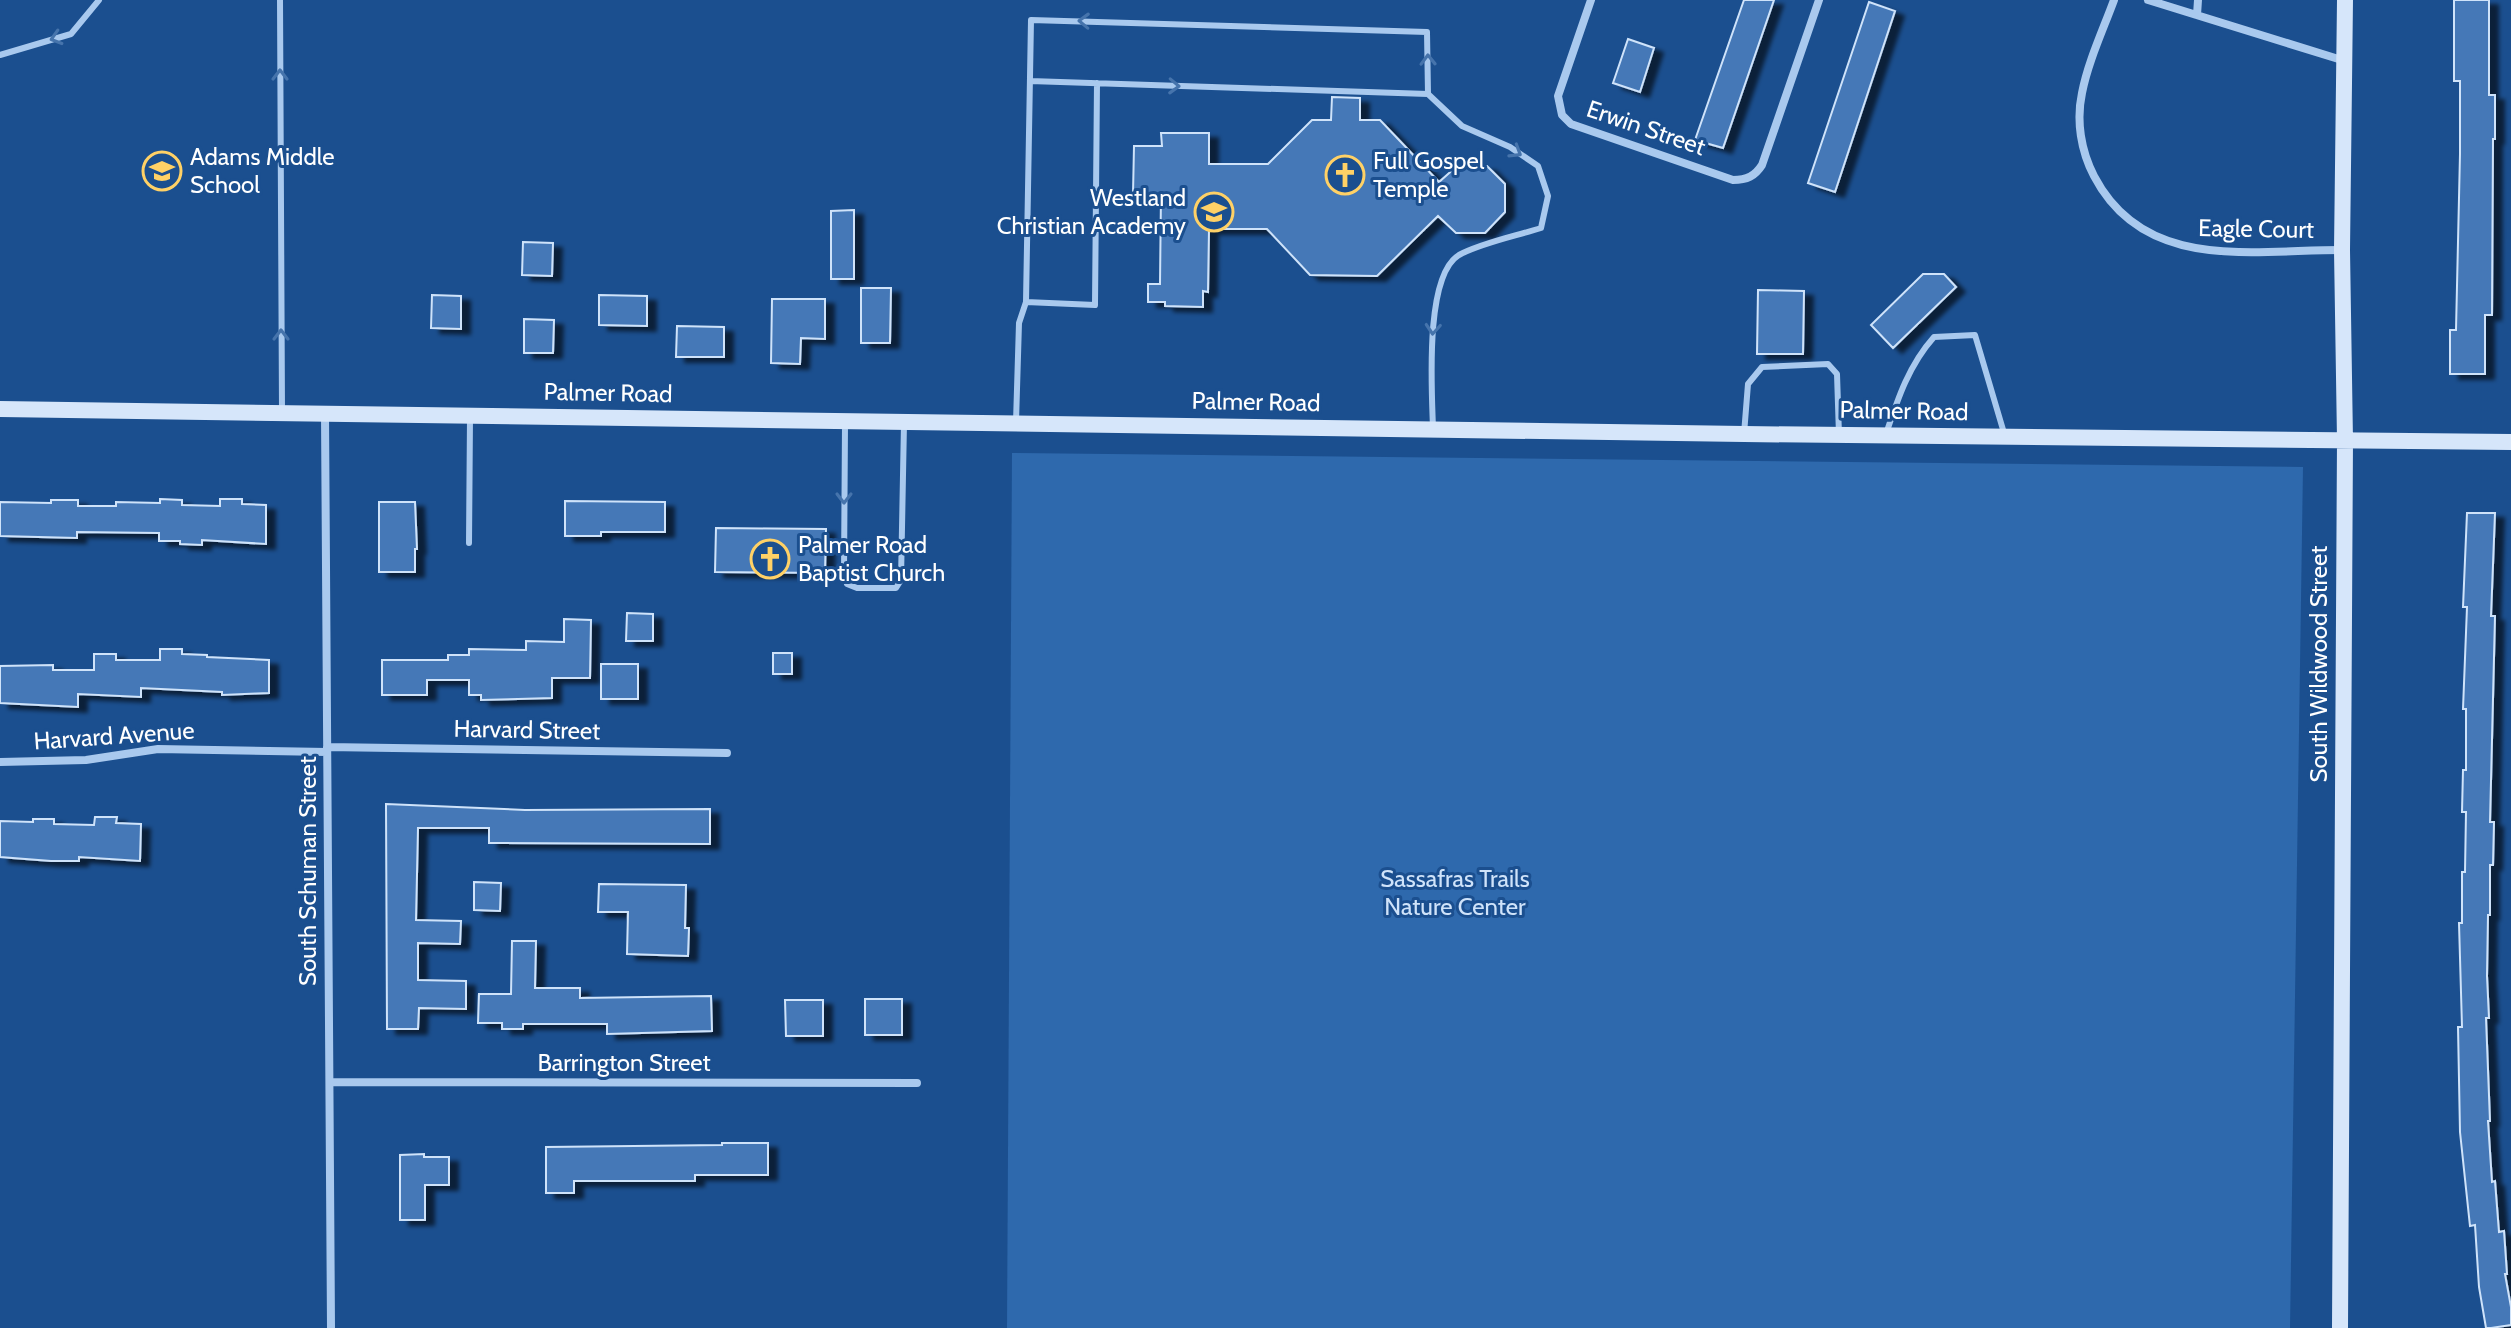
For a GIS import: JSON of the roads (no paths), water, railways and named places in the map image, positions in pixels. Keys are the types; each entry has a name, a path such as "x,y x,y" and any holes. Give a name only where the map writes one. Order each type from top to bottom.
{"street":[{"name":"Erwin Street","path":"1591,0 1558,96 1562,115 1571,124 1733,180 1756,174 1762,165 1819,0"},
{"name":"Eagle Court","path":"2114,0 2082,92 2079,117 2088,165 2112,205 2146,232 2187,248 2212,251 2342,250"},
{"path":"2148,0 2345,61"},
{"path":"2197,15 2198,0"},
{"name":"South Wildwood Street","path":"2340,1328 2345,0"},
{"name":"Palmer Road","path":"0,409 2511,442"},
{"name":"South Schuman Street","path":"325,414 331,1328"},
{"name":"Harvard Avenue","path":"0,762 86,760 158,749 327,749"},
{"name":"Harvard Street","path":"327,749 727,753"},
{"name":"Barrington Street","path":"330,1082 917,1083"}],"lane":[{"path":"0,55 71,34 99,0"},
{"path":"280,0 282,413"},
{"path":"1016,423 1019,323 1026,302 1031,20 1427,32 1428,94"},
{"path":"1030,81 1428,94 1462,126 1510,147 1538,166 1548,196 1541,228 1456,256 1446,272 1434,307 1433,429"},
{"path":"1026,302 1095,305 1097,83"},
{"path":"1886,435 1901,390 1918,355 1934,337 1975,335 2005,437"},
{"path":"1744,434 1748,384 1762,367 1828,364 1837,374 1839,435"},
{"path":"469,543 470,415"},
{"path":"845,420 844,575 847,584 857,588 896,588 901,580 904,421"}],"place":[{"name":"Adams Middle School","path":"162,171"},
{"name":"Full Gospel Temple","path":"1345,175"},
{"name":"Westland Christian Academy","path":"1214,212"},
{"name":"Palmer Road Baptist Church","path":"770,559"}],"park label":[{"name":"Sassafras Trails Nature Center","path":"1455,893"}]}
